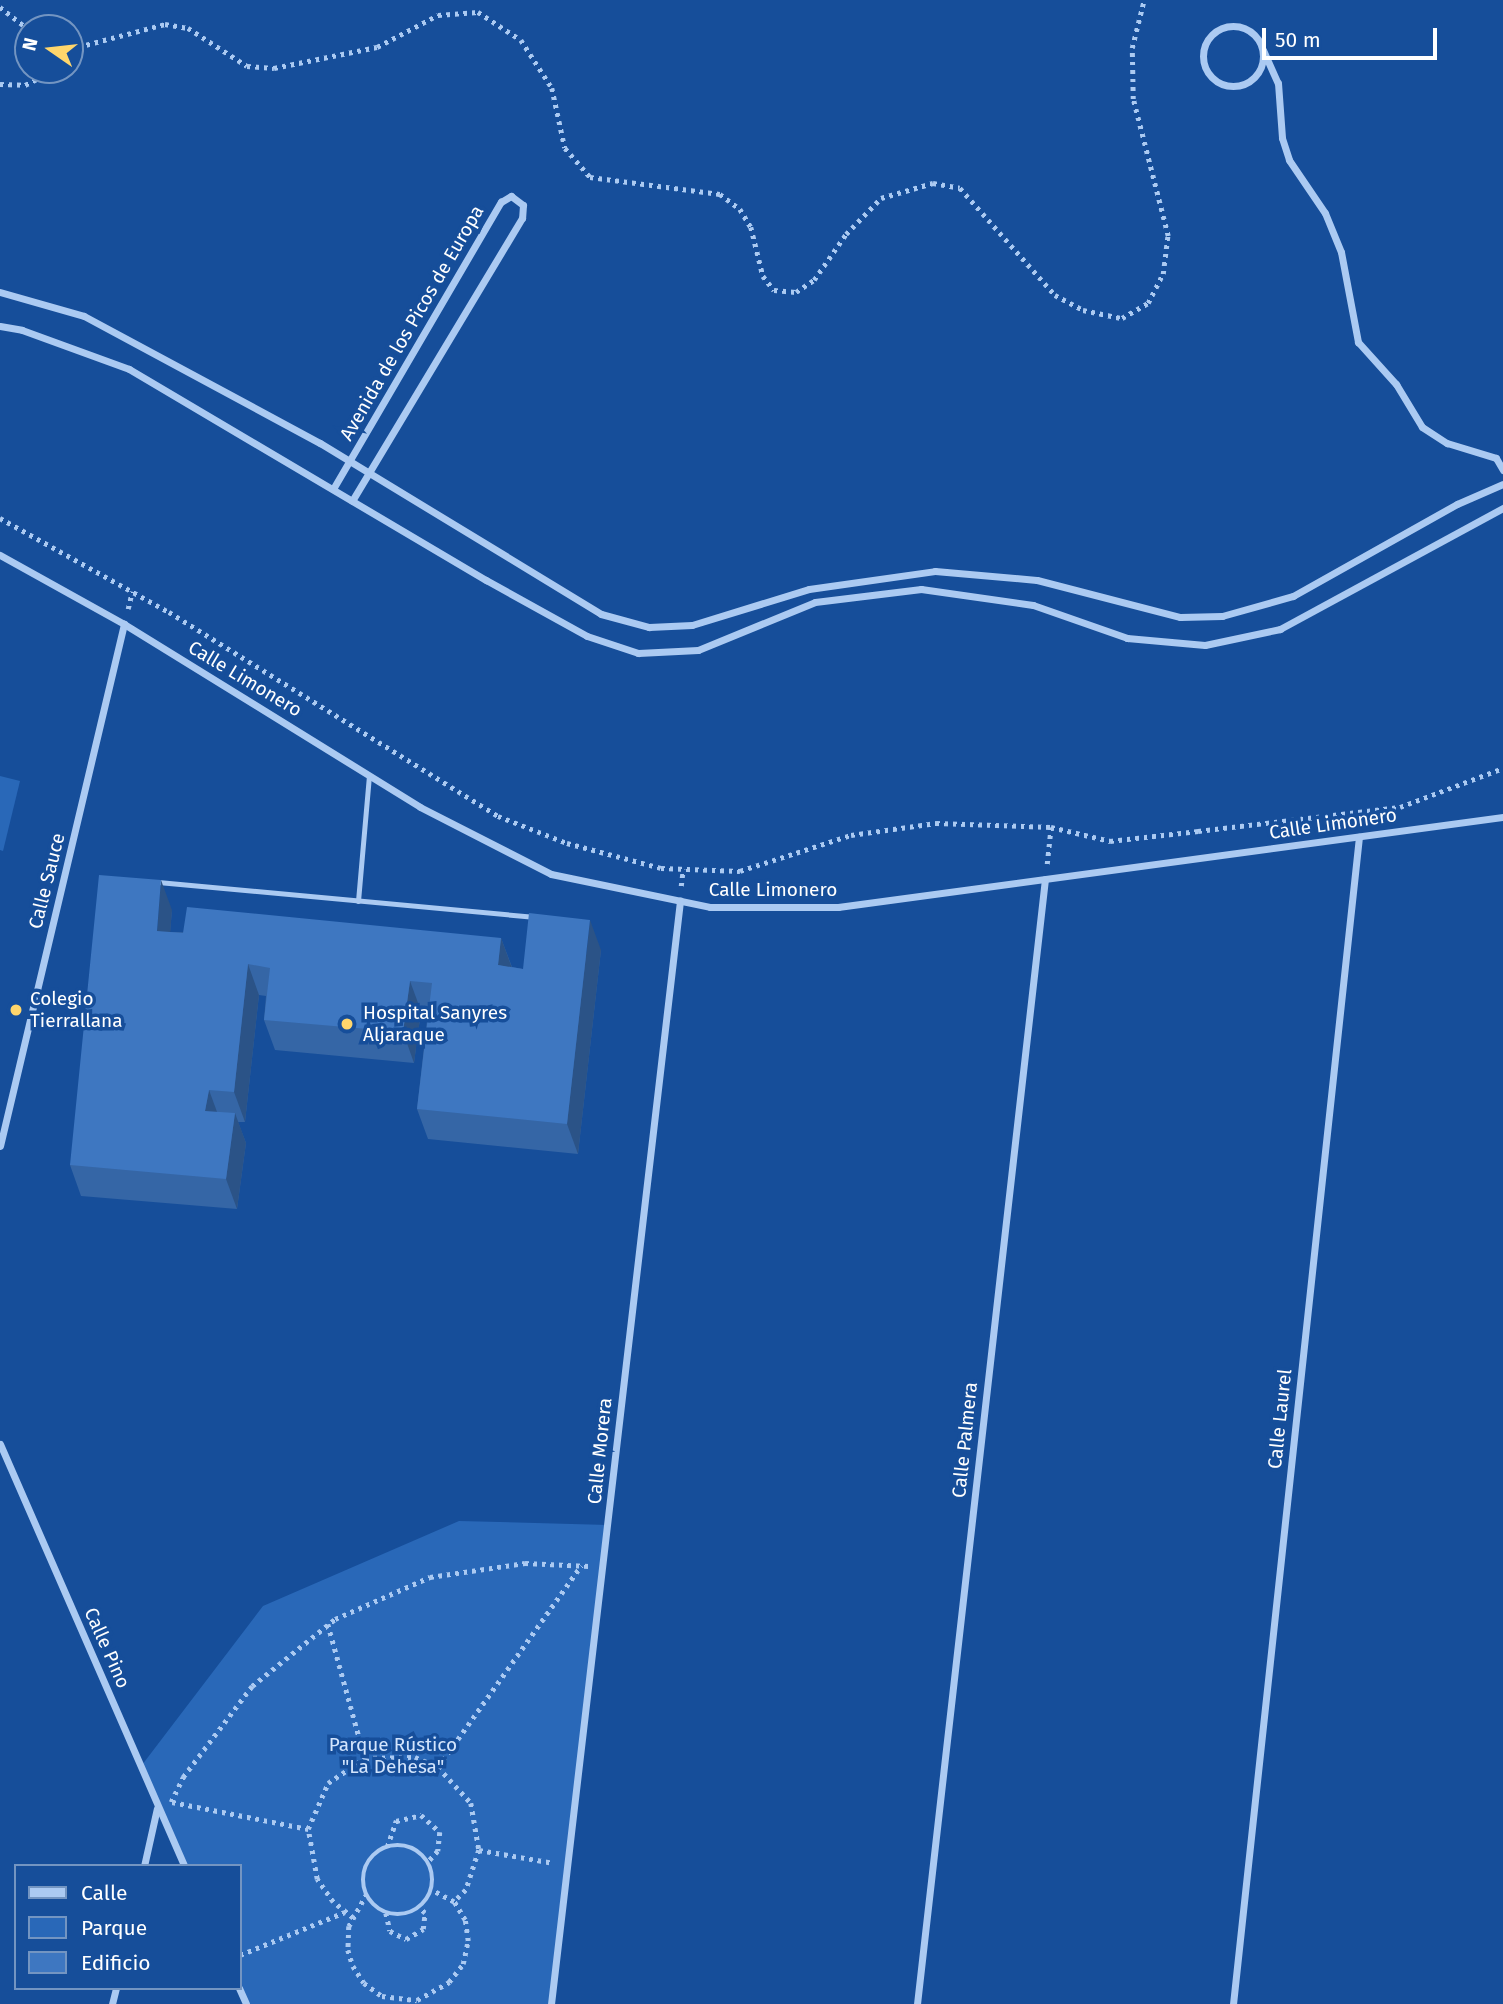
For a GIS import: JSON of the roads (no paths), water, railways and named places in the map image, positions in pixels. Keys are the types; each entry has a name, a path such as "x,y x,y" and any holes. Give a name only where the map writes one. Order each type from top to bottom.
{"street":[{"path":"1263,50 1258,73 1240,86 1216,81 1204,63 1209,39 1229,26 1251,32 1263,50 1278,83 1283,114 1282,138 1289,160 1325,214 1340,253 1358,342 1396,384 1422,428 1447,443 1496,458 1503,470"},
{"name":"Avenida de los Picos de Europa","path":"332,489 501,202 511,196 523,205 522,218 352,501"},
{"name":"Avenida de los Picos de Europa","path":"0,292 84,316 349,460 601,614 649,627 692,625 809,589 935,571 1037,580 1180,617 1222,616 1293,596 1457,504 1503,484"},
{"path":"0,326 22,330 129,369 587,636 638,653 698,650 815,603 921,589 1033,605 1127,638 1205,645 1280,629 1503,508"},
{"name":"Calle Limonero","path":"0,555 124,624 420,807 551,874 710,907 838,907 1503,817"},
{"name":"Calle Sauce","path":"0,1146 124,624"},
{"name":"Calle Laurel","path":"1233,2004 1359,837"},
{"name":"Calle Palmera","path":"917,2004 1045,879"},
{"name":"Calle Morera","path":"551,2004 680,901"},
{"name":"Calle Pino","path":"0,1444 183,1864"},
{"path":"144,1864 157,1807"}],"lane":[{"path":"358,901 369,774"},
{"path":"147,881 548,918"}],"place":[{"name":"Colegio Tierrallana","path":"16,1010"},
{"name":"Hospital Sanyres Aljaraque","path":"347,1024"}],"park label":[{"name":"Parque Rústico \"La Dehesa\"","path":"393,1756"}]}
